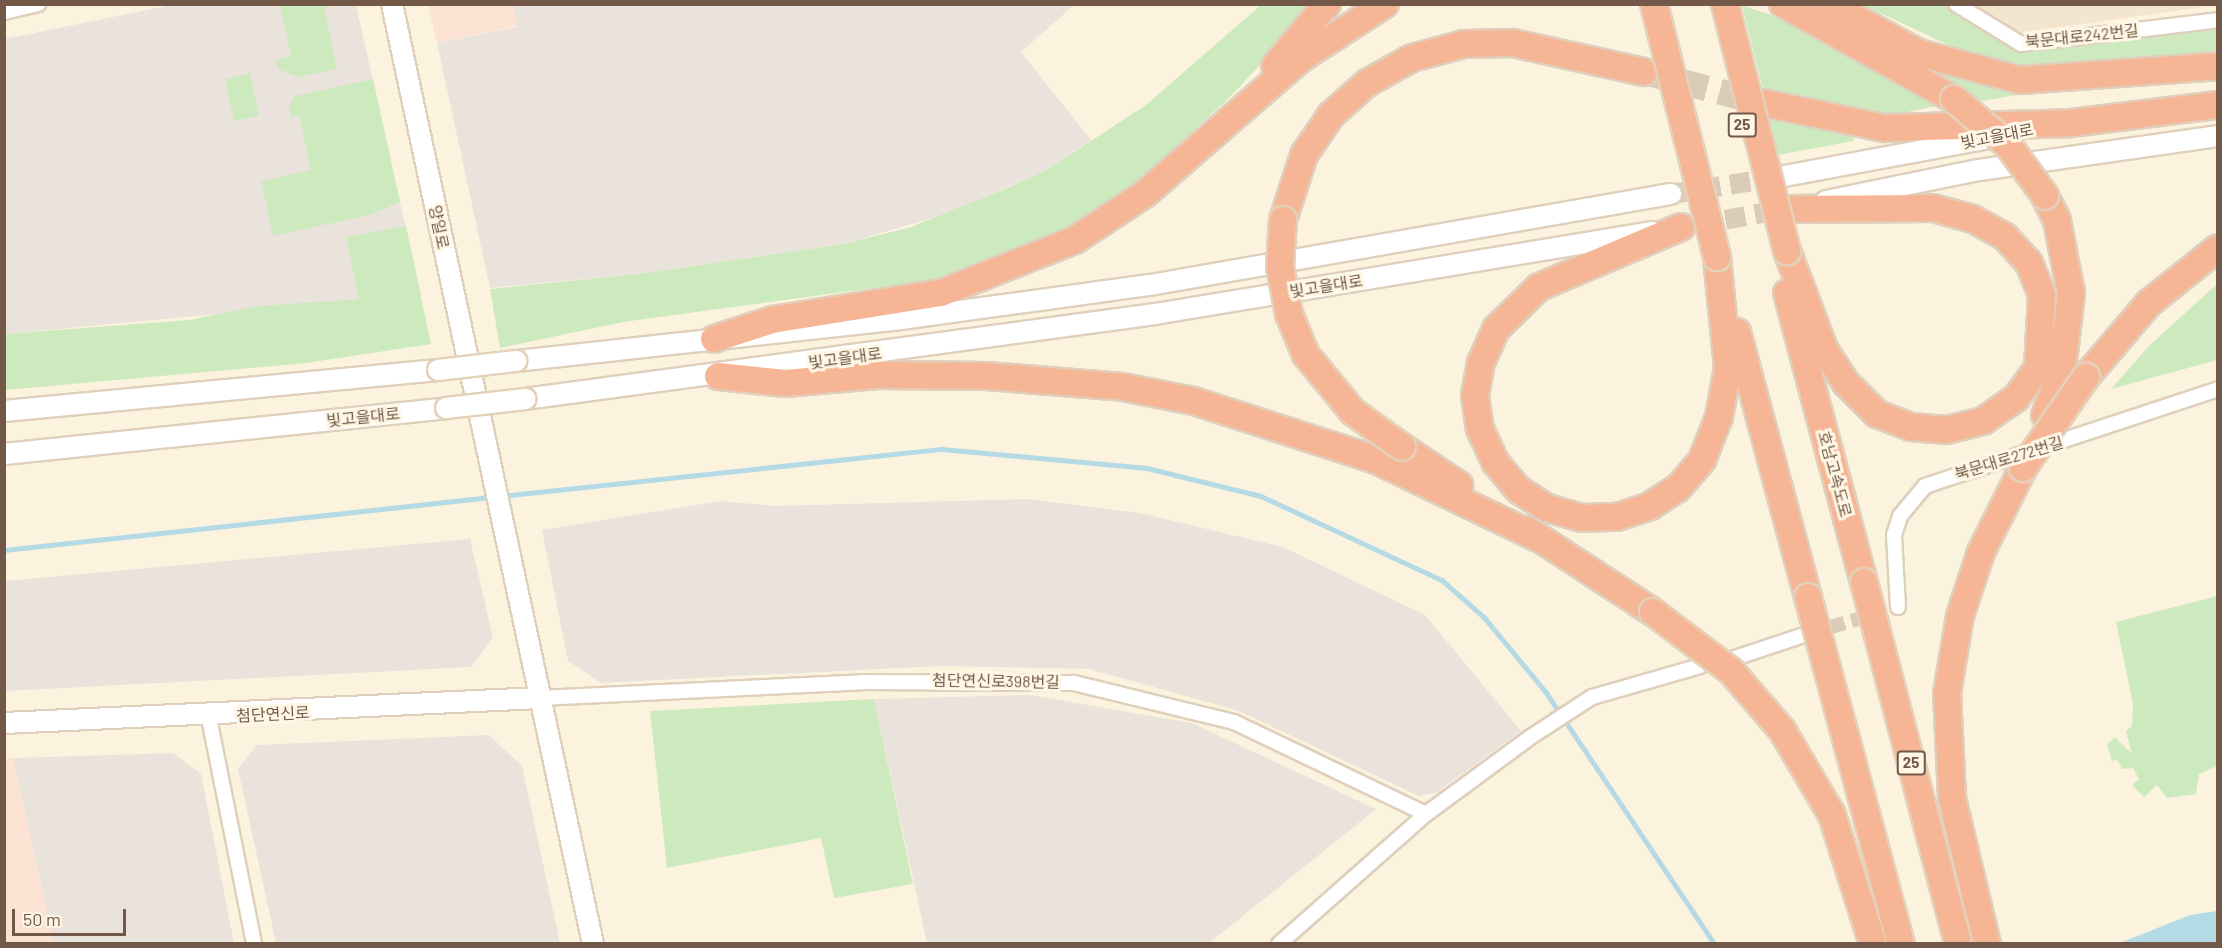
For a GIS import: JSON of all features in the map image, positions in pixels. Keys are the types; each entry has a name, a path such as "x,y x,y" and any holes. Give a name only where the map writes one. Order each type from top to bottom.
{"highway":[{"path":"1217,130 1327,4"},
{"path":"714,339 772,320 941,293 1001,272 1075,240 1146,194 1300,59 1385,4"},
{"path":"1654,4 1717,256 1902,944"},
{"name":"호남고속도로","path":"1710,4 1781,248 1864,582 1958,944"},
{"path":"1725,4 1781,248 1826,351 1846,383 1877,414 1911,427 1946,430 1983,421 2016,398 2038,368 2043,296 2029,263 2005,237 1973,219 1933,208 1785,209"},
{"path":"1783,4 1954,99 2008,145 2045,196 2059,230 2071,293 2064,360 2023,468 1982,552 1960,616 1947,693 1952,798 1987,944"},
{"path":"1828,4 1919,53 2020,80 2217,66"},
{"path":"1644,72 1513,43 1464,44 1412,58 1367,83 1331,115 1304,155 1283,220 1280,267 1289,314 1306,355 1353,412 1402,447 1653,612 1731,670 1782,730 1832,815 1873,944"},
{"path":"1764,103 1885,128 2071,123"},
{"name":"빛고을대로","path":"2071,123 2217,105"},
{"path":"1681,227 1539,287 1496,329 1481,362 1476,395 1480,429 1496,463 1519,490 1547,508 1582,518 1617,517 1650,506 1678,488 1702,460 1719,417 1728,368 1717,256"},
{"path":"2023,468 2086,377 2149,303 2217,248"},
{"path":"718,376 785,382 878,375 987,376 1124,387 1194,401 1281,425 1374,459 1540,538"}],"main road":[{"name":"양일로","path":"392,4 484,449 540,698"},
{"name":"빛고을대로","path":"1779,177 2071,123"},
{"name":"빛고을대로","path":"1785,209 1979,170 2217,136"},
{"name":"빛고을대로","path":"4,411 438,370 714,339 1150,285 1671,194"},
{"name":"빛고을대로","path":"4,454 446,408 718,376 1167,312 1681,227"},
{"name":"첨단연신로","path":"4,723 209,718 540,698"},
{"path":"540,698 592,944"}],"street":[{"path":"4,12 38,4"},
{"name":"북문대로242번길","path":"1956,4 2021,44 2217,20"},
{"name":"북문대로272번길","path":"1899,607 1894,535 1900,516 1925,486 2217,389"},
{"path":"1735,658 1801,636"},
{"path":"1279,944 1426,814 1529,738 1592,697 1700,666"},
{"name":"첨단연신로398번길","path":"540,698 874,682 1074,683 1234,722 1426,814"},
{"path":"209,718 254,944"}],"shaded area":[{"path":"2217,4 2218,5 2018,33 1970,5"},
{"path":"172,5 356,5 421,295 5,334 4,39"},
{"path":"428,5 513,5 517,26 437,43"},
{"path":"513,5 1074,5 1021,52 1091,140 1048,169 953,212 843,244 646,273 490,288 437,43 517,27"},
{"path":"1027,499 1140,513 1283,547 1425,615 1521,731 1436,793 1419,796 1239,711 1089,669 940,666 601,683 568,661 542,530 721,501 774,506"},
{"path":"470,539 493,638 471,667 5,691 5,581"},
{"path":"1030,695 1192,723 1376,809 1209,943 927,943 874,699"},
{"path":"489,735 522,766 560,943 276,943 238,769 257,745"},
{"path":"173,753 201,774 234,943 54,943 13,758"},
{"path":"13,758 54,943 5,944 4,759"}],"green space":[{"path":"280,5 333,5 324,7 337,69 298,77 278,69 276,60 291,56"},
{"path":"1261,5 1316,5 1231,96 1140,180 1089,217 988,262 932,280 623,322 500,348 490,289 646,273 843,244 911,227 1003,190 1048,169 1146,105"},
{"path":"1742,5 1791,22 1940,105 1894,115 1764,93"},
{"path":"1863,5 1944,5 2019,53 2217,29 2217,56 2034,70 1987,63"},
{"path":"1921,64 2011,85 2022,94 1982,101"},
{"path":"250,73 259,116 234,121 225,79"},
{"path":"373,79 400,202 369,215 273,236 261,181 311,170 299,115 290,117 289,106 295,96"},
{"path":"1757,112 1783,123 1854,136 1853,141 1768,157"},
{"path":"406,226 431,344 306,363 5,390 5,334 189,320 259,306 359,299 346,237"},
{"path":"2217,284 2217,360 2111,389 2150,345"},
{"path":"2217,596 2217,766 2199,774 2196,794 2167,798 2157,785 2144,797 2132,785 2139,779 2133,768 2122,769 2117,759 2112,761 2107,744 2115,737 2132,754 2126,731 2132,726 2133,704 2116,622"},
{"path":"874,699 913,884 834,898 821,838 667,868 650,711"}],"water":[{"path":"2217,911 2217,943 2120,943 2190,915"}],"waterway":[{"path":"501,496 942,449 1147,468 1261,496 1442,580 1484,617 1546,692 1715,944"},
{"path":"4,550 493,497"}],"tunnel":[{"path":"1644,72 1764,103"},
{"path":"1671,194 1779,177"},
{"path":"1696,225 1785,209"},
{"path":"1811,633 1898,607"}]}
